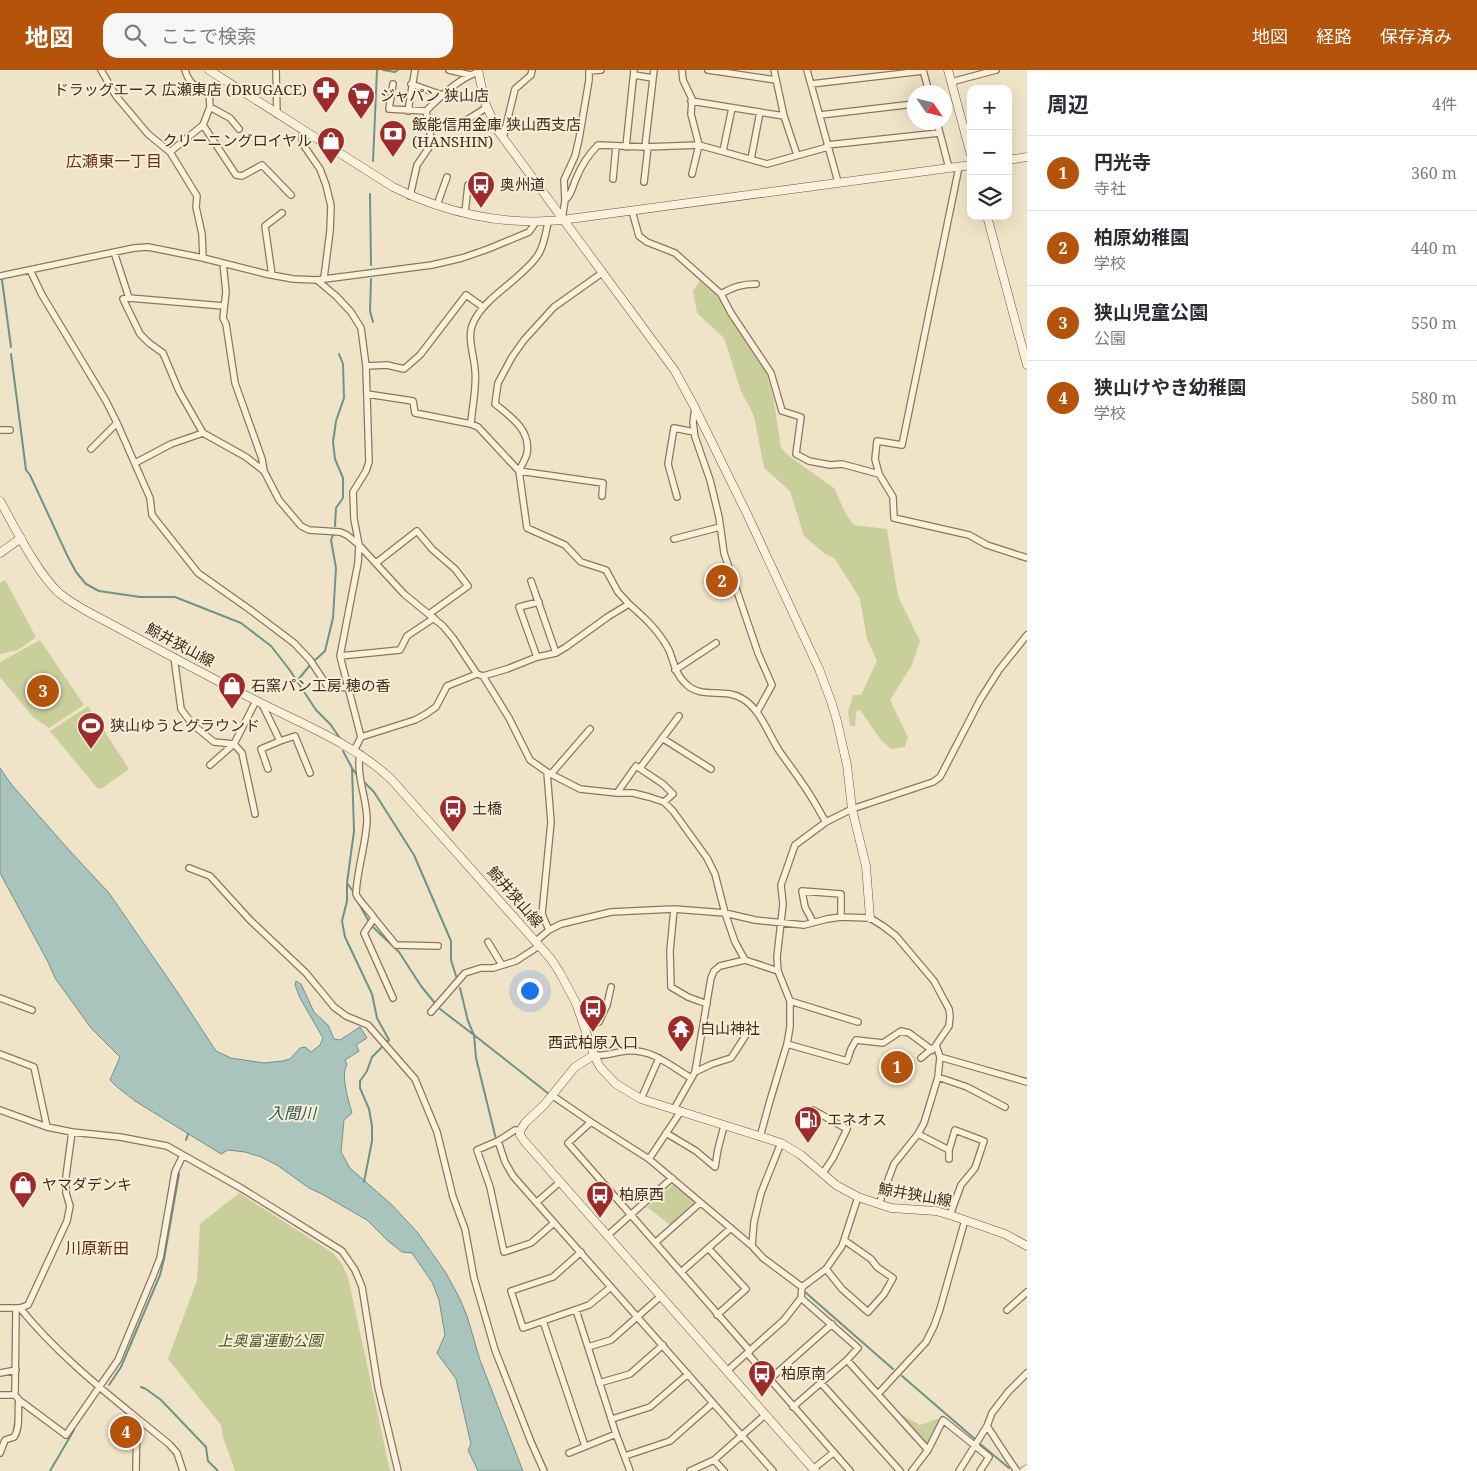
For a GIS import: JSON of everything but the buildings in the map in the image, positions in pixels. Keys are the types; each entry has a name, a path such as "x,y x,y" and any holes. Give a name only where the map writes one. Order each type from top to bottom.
{"street":[{"path":"101,70 116,96 148,134 170,152 197,196 196,207 200,219 203,258"},
{"path":"170,152 203,125 210,107 209,93 192,84 188,80 185,70"},
{"path":"209,70 303,131 410,196 465,213 498,220 548,222 967,166"},
{"path":"276,70 277,114"},
{"path":"408,111 411,84 415,70"},
{"path":"449,70 475,72"},
{"path":"503,138 515,89 530,76 532,70"},
{"path":"562,220 565,200 564,180 575,156 579,139 589,71 601,70"},
{"path":"644,182 654,70"},
{"path":"682,70 683,80 691,101 691,114 699,145 692,174"},
{"path":"708,70 776,80"},
{"path":"774,70 784,116 797,155"},
{"path":"807,70 838,182"},
{"path":"811,84 923,70 927,85"},
{"path":"948,70 967,140"},
{"path":"951,82 996,70"},
{"path":"393,84 389,109 426,111 442,95 475,72"},
{"path":"475,72 486,108 503,138 664,356 695,408 748,516 819,669 838,725 847,765 852,809 866,866 870,918"},
{"path":"626,147 634,72 653,78"},
{"path":"411,84 442,95"},
{"path":"691,101 784,116"},
{"path":"820,115 907,105"},
{"path":"210,107 230,118 239,129"},
{"path":"454,128 486,108"},
{"path":"723,151 732,108"},
{"path":"410,196 417,165 430,146 431,139 426,111"},
{"path":"751,159 760,112"},
{"path":"203,125 236,174 242,176 262,165 291,195"},
{"path":"938,130 949,168"},
{"path":"303,131 302,143 320,170 331,206 324,278"},
{"path":"565,200 570,197 576,179 589,154 598,145 626,147 699,145 767,164 828,146 939,133"},
{"path":"613,179 616,146"},
{"path":"1012,159 1027,157"},
{"path":"959,167 902,445 877,441 875,459 878,474 893,496 894,518 969,535 987,545 1027,558"},
{"path":"437,205 447,177"},
{"path":"465,213 468,185"},
{"path":"632,211 639,236 647,242 675,254 721,294 731,313 771,373 782,411 801,417 796,454 809,461 830,465 842,464 878,474"},
{"path":"272,275 266,226 282,213"},
{"path":"988,220 1026,354 1027,365"},
{"path":"0,276 134,248 148,247 272,275 293,279 317,280 432,265 462,258 529,232 536,222"},
{"path":"471,424 475,371 471,331 474,321 488,301 513,282 538,255 548,222"},
{"path":"114,252 129,298"},
{"path":"223,263 226,292 223,318 226,324 235,383 262,459 264,471 279,500 302,526 309,530 340,532 348,535 360,545 404,594 432,616 453,638 480,675 509,718 530,760 549,773 580,789 633,793 664,802 707,858 715,874 724,913 735,942 745,960"},
{"path":"30,270 42,295 106,401 117,423 150,498 152,515 198,573 294,643 310,660 328,687 348,687"},
{"path":"602,273 554,307 524,340 498,383 495,404 521,426 527,442 527,453 519,472 528,528 565,545 581,562 606,570 618,592 662,637 675,670 693,690 737,695 746,700 757,712 780,753 803,784 826,822"},
{"path":"317,280 351,312 361,328 366,366 369,462 366,471 353,492 354,519 360,545 340,656 361,737 357,753 367,818 364,850 356,894 357,898 396,945 438,946"},
{"path":"721,294 742,284 756,284"},
{"path":"366,366 387,365 404,368 420,355 466,295 484,307"},
{"path":"224,306 123,299 140,334 163,353 179,391 203,433 246,458 264,471"},
{"path":"366,394 413,401 415,413 478,427 519,472 603,483 602,496"},
{"path":"695,408 694,432 710,480 724,553 758,653 772,685 757,712"},
{"path":"91,449 117,423"},
{"path":"677,498 668,464 674,428 694,432"},
{"path":"0,430 10,430"},
{"path":"135,463 171,444 203,433"},
{"name":"鯨井狭山線","path":"0,501 21,538 50,582 68,600 174,658 357,753 379,768 396,784 537,944 560,973 576,1003 600,1067 616,1084 641,1099 781,1143 801,1155 836,1185 858,1197 891,1208 936,1211 1026,1243"},
{"path":"674,539 720,527"},
{"path":"340,656 400,650 407,636 468,586 456,569 432,549 418,530 376,563"},
{"path":"0,553 21,538"},
{"path":"532,581 556,653"},
{"path":"537,656 519,606 539,602"},
{"path":"361,737 415,720 426,714 436,707 447,686 480,675 507,669 537,656 556,653 629,604"},
{"path":"760,1137 787,1044 790,1027 790,1001 778,971 777,957 782,922 781,886 795,845 826,822 852,809 933,782 940,777 980,700 999,670 1027,635"},
{"path":"675,670 716,642"},
{"path":"174,658 181,709 192,724 214,742 234,744 242,753 255,814"},
{"path":"259,702 280,741"},
{"path":"210,765 234,744 259,702"},
{"path":"640,768 679,716"},
{"path":"549,930 542,914 551,822 549,773 590,728"},
{"path":"268,769 261,749 294,736 310,773"},
{"path":"662,738 710,769"},
{"path":"617,793 636,766 663,784 673,794 664,802"},
{"path":"189,868 210,876 250,920 306,973 334,1007 346,1016 366,1023 415,1079 437,1132 453,1196 465,1229 474,1278 495,1350 544,1471"},
{"path":"813,922 805,907 802,891 841,894 841,917"},
{"path":"674,909 670,951 671,987 688,997 707,1004"},
{"path":"431,1012 465,973 481,968 502,966 516,961 537,944 549,930 561,924 611,912 674,909 724,913 755,920 804,925 841,917 870,918 896,936 930,975 949,1009 949,1026 934,1047 921,1058"},
{"path":"374,918 364,933 393,998"},
{"path":"488,942 502,966"},
{"path":"649,1159 666,1133 695,1072 711,978 714,971 720,966 745,960 778,971"},
{"path":"585,1027 599,1022 611,988"},
{"path":"0,998 32,1010"},
{"path":"790,1001 858,1022"},
{"path":"787,1044 847,1061 856,1040 883,1042 901,1031 934,1047 940,1057 938,1076 924,1123 918,1134 894,1164 879,1204"},
{"path":"695,1072 731,1058 748,1032"},
{"path":"691,1078 659,1058 639,1051 611,1053 602,1057 594,1055 576,1067 553,1096 525,1123 520,1131 520,1135 814,1470 833,1453"},
{"path":"0,1054 34,1067 47,1127"},
{"path":"940,1057 1027,1082"},
{"path":"641,1099 659,1058"},
{"path":"938,1076 967,1087 1005,1107"},
{"path":"553,1096 649,1159 752,1246 763,1258 802,1287"},
{"path":"0,1110 47,1127 72,1132 120,1137 167,1146 333,1244 342,1252 356,1270 362,1287 378,1386 398,1471"},
{"path":"813,1110 847,1130 823,1173"},
{"path":"591,1122 568,1143 682,1272 769,1380 850,1471"},
{"path":"666,1133 696,1151 715,1167 724,1126"},
{"path":"520,1131 515,1130 498,1141 477,1150 490,1187 504,1252 531,1243 554,1223"},
{"path":"949,1159 949,1150 955,1130 984,1141 975,1168 961,1185 950,1215"},
{"path":"0,1308 18,1308 28,1305 66,1221 70,1206 66,1193 66,1176 72,1132"},
{"path":"918,1134 949,1150"},
{"path":"498,1141 509,1170 610,1287 774,1471"},
{"path":"752,1246 754,1222 761,1193 781,1143"},
{"path":"18,1308 15,1395 66,1435 118,1360 160,1258 175,1172 183,1155"},
{"path":"608,1235 672,1178"},
{"path":"537,1202 560,1182"},
{"path":"802,1287 826,1268 842,1246 858,1197"},
{"path":"656,1242 700,1203"},
{"path":"878,1394 926,1342 934,1326 965,1220"},
{"path":"682,1272 731,1228"},
{"path":"826,1268 842,1289 868,1312 884,1294 893,1278 877,1267 871,1259 844,1240"},
{"path":"708,1248 746,1289 717,1315"},
{"path":"581,1252 553,1278 511,1291 523,1328 590,1305 610,1287"},
{"path":"726,1372 784,1320 802,1298 802,1287"},
{"path":"1007,1310 1027,1292"},
{"path":"588,1347 611,1340 661,1296"},
{"path":"794,1407 858,1348 802,1298"},
{"path":"18,1308 44,1337 98,1388 169,1444 176,1453 183,1471"},
{"path":"576,1310 616,1434 630,1471"},
{"path":"543,1321 585,1446"},
{"path":"769,1380 832,1324"},
{"path":"599,1383 630,1374 662,1345"},
{"path":"847,1360 928,1450"},
{"path":"0,1373 16,1370"},
{"path":"959,1471 987,1426 992,1413 1008,1392 1027,1373"},
{"path":"612,1419 650,1407 688,1374"},
{"path":"821,1383 900,1471"},
{"path":"0,1395 15,1395"},
{"path":"0,1453 5,1440 14,1438 16,1434 19,1400"},
{"path":"625,1456 670,1442 713,1403"},
{"path":"690,1471 714,1460 765,1415"},
{"path":"136,1471 137,1418"},
{"path":"912,1471 928,1450 944,1420 989,1457 980,1471"},
{"path":"987,1426 1002,1452 1017,1471"},
{"path":"569,1453 616,1434"},
{"path":"714,1460 724,1471"}],"green space":[{"path":"700,281 718,297 766,372 773,395 781,448 789,456 834,488 846,514 854,525 887,529 898,596 920,641 912,665 890,700 908,737 905,747 891,749 881,740 860,710 856,712 855,727 850,725 848,712 853,695 861,695 877,661 867,639 860,599 835,559 825,554 804,536 790,491 764,468 754,416 741,391 724,338 697,313 693,291"},
{"path":"5,580 36,637 18,650 0,654 0,583"},
{"path":"40,640 84,705 49,728 33,717 0,677 0,662"},
{"name":"狭山ゆうとグラウンド","path":"88,706 129,769 101,789 97,788 50,731"},
{"path":"674,1184 696,1203 670,1225 647,1207"},
{"name":"上奥富運動公園","path":"239,1193 333,1253 342,1264 348,1277 390,1471 235,1471 223,1437 221,1425 168,1359 197,1280 200,1224"},
{"path":"899,1413 920,1425 943,1417 928,1443 924,1443"}],"water":[{"name":"入間川","path":"0,768 11,784 109,893 216,1051 231,1058 264,1063 290,1059 300,1048 305,1047 311,1052 320,1045 323,1038 300,998 295,985 296,981 301,984 314,1012 328,1025 334,1039 340,1040 360,1027 367,1038 356,1045 359,1051 345,1060 347,1065 344,1075 352,1113 344,1120 341,1152 350,1168 392,1205 418,1233 446,1273 467,1316 480,1360 523,1471 478,1471 468,1450 471,1444 456,1379 437,1353 445,1335 439,1300 432,1282 412,1253 402,1252 367,1220 309,1188 277,1165 245,1152 228,1150 221,1154 135,1101 110,1080 120,1057 91,1028 55,978 0,873"}],"waterway":[{"path":"373,161 377,70"},
{"path":"383,70 395,72 398,70"},
{"path":"370,194 371,265"},
{"path":"371,279 370,311 373,322"},
{"path":"2,280 11,347"},
{"path":"11,354 26,470 67,555 76,572 86,584 99,591 140,597 175,597 241,623 271,646 316,710 331,725 341,740"},
{"path":"335,526 336,508 343,498 343,478 335,459 333,442 336,421 344,398 343,364 339,354"},
{"path":"313,662 325,651 333,618 336,568 331,540 333,535"},
{"path":"297,681 311,664"},
{"path":"343,751 357,775"},
{"path":"352,768 354,831 347,883 347,901 342,921 345,937 372,994 377,1018 389,1040 372,1057 367,1071 360,1081 360,1088 369,1109 372,1126 372,1141 364,1182"},
{"path":"363,781 374,792 414,855 451,941 451,960 456,976"},
{"path":"347,883 355,894"},
{"path":"357,900 369,922"},
{"path":"372,926 399,952 434,1002"},
{"path":"460,988 468,1021 474,1035 476,1058 496,1139"},
{"path":"440,1009 549,1094"},
{"path":"186,1140 188,1134"},
{"path":"109,1385 121,1367 160,1275 179,1174"},
{"path":"805,1292 893,1369"},
{"path":"902,1376 976,1440"},
{"path":"141,1387 161,1400 206,1447 208,1461 218,1471"},
{"path":"50,1471 74,1430"},
{"path":"979,1443 1009,1468"}],"place":[{"name":"ドラッグエース 広瀬東店 (DRUGACE)","path":"326,114"},
{"name":"ジャパン 狭山店","path":"361,120"},
{"name":"飯能信用金庫 狭山西支店 (HANSHIN)","path":"393,158"},
{"name":"クリーニングロイヤル","path":"331,165"},
{"name":"奥州道","path":"481,209"},
{"name":"柏原幼稚園","path":"722,581"},
{"name":"狭山児童公園","path":"43,691"},
{"name":"石窯パン工房 穂の香","path":"232,710"},
{"name":"狭山ゆうとグラウンド","path":"91,750"},
{"name":"土橋","path":"453,833"},
{"name":"西武柏原入口","path":"593,1033"},
{"name":"白山神社","path":"681,1053"},
{"name":"円光寺","path":"897,1067"},
{"name":"エネオス","path":"808,1144"},
{"name":"ヤマダデンキ","path":"23,1209"},
{"name":"柏原西","path":"600,1219"},
{"name":"柏原南","path":"762,1398"},
{"name":"狭山けやき幼稚園","path":"126,1432"}],"district":[{"name":"広瀬東一丁目","path":"114,161"},
{"name":"川原新田","path":"97,1248"}]}
